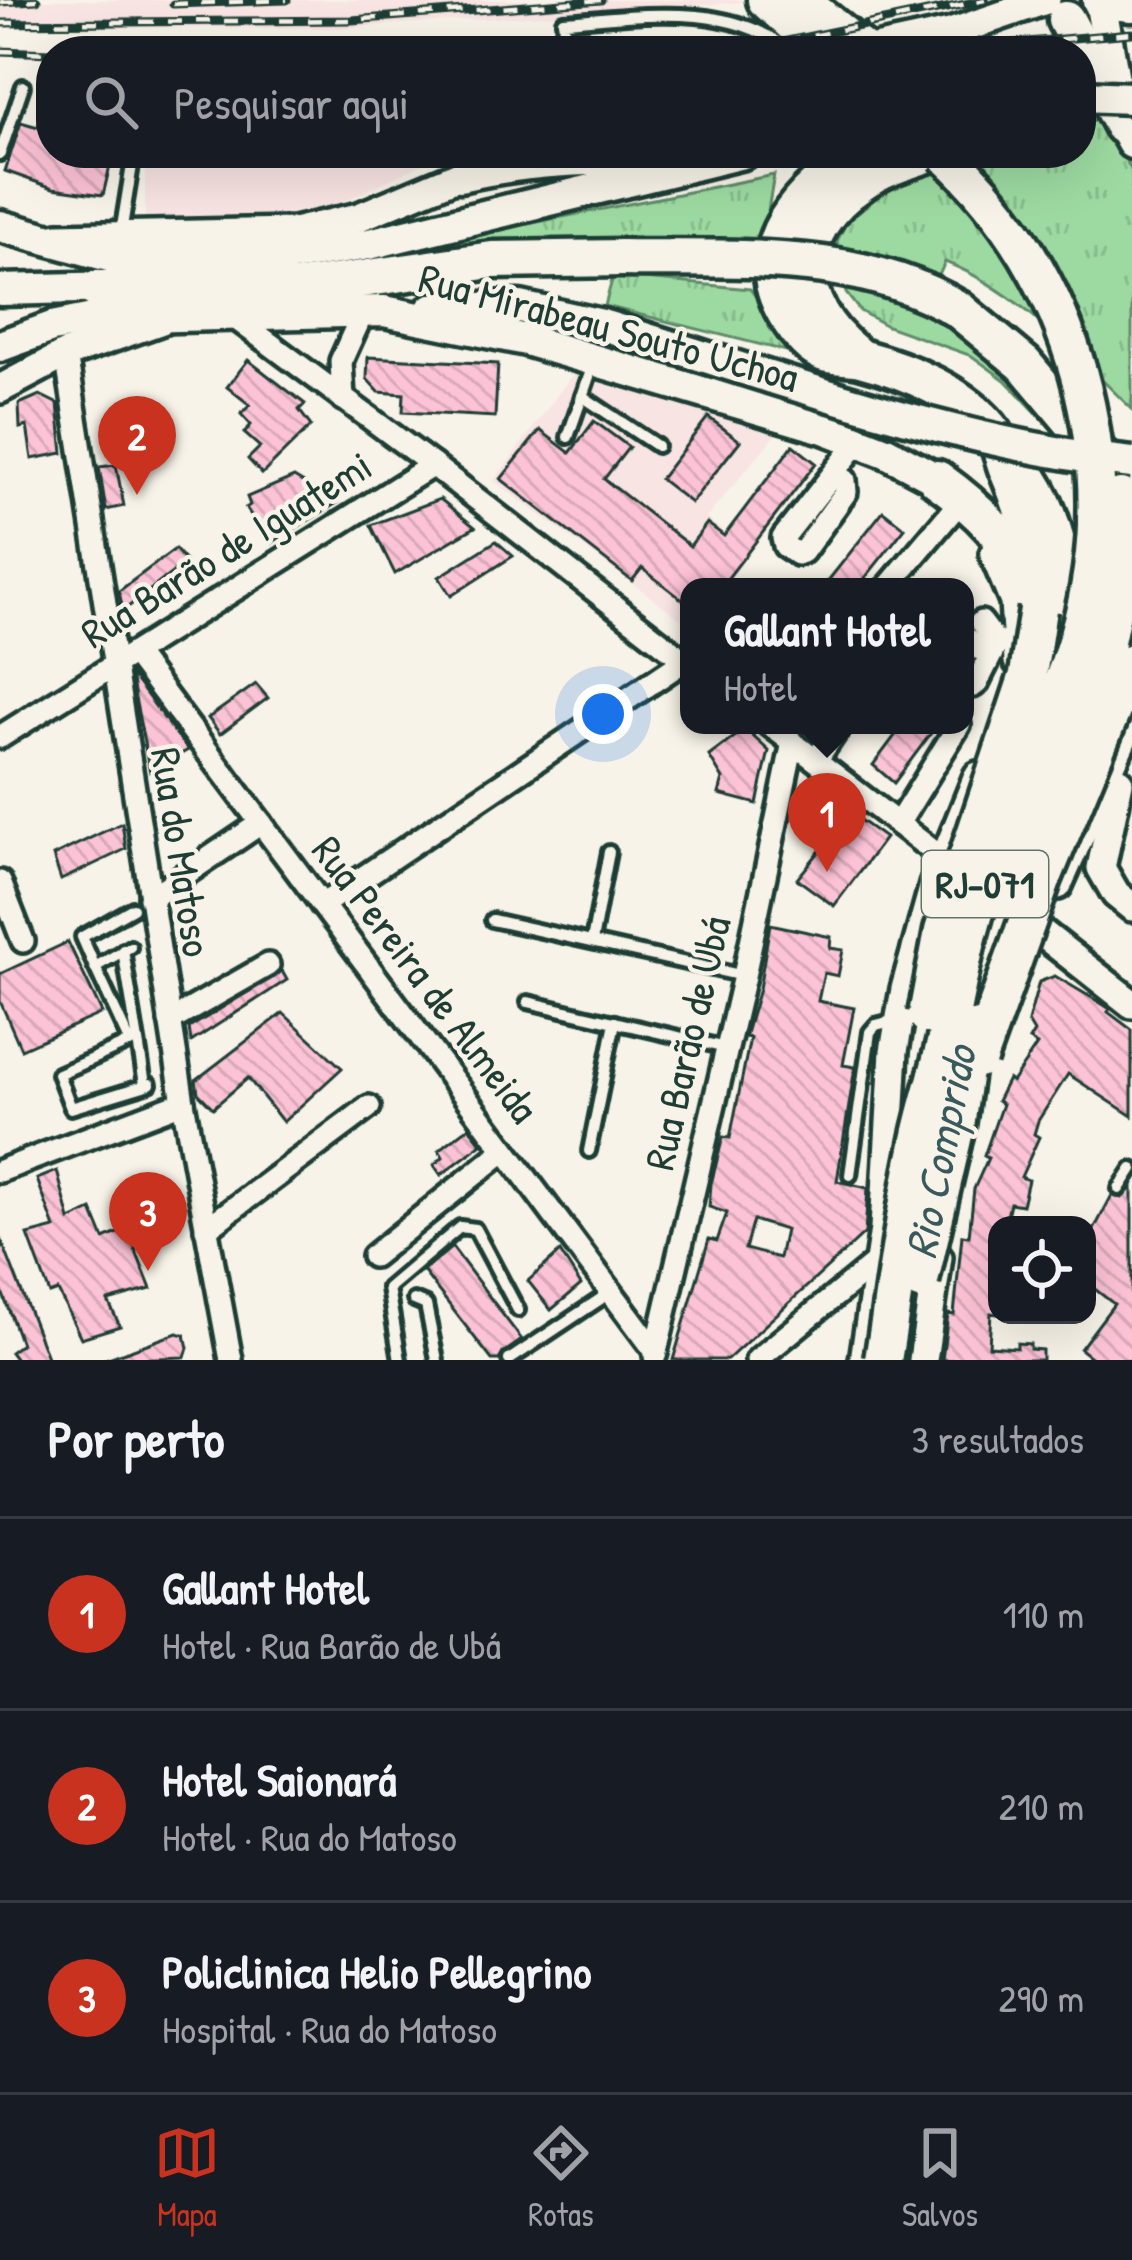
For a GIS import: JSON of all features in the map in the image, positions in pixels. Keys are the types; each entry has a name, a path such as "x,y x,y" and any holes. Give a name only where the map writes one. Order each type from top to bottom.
{"highway":[{"path":"766,0 808,36"},
{"path":"800,0 846,36"},
{"path":"1096,72 1129,122"},
{"path":"838,168 796,204 773,253 780,304 792,324 824,352 911,376 968,409 995,435 1016,529 1027,618 1028,675 944,931 924,1033 918,1146"},
{"path":"859,358 835,339 817,313 806,265 823,219 862,181 886,168"},
{"name":"RJ-071","path":"958,168 995,206 1030,254 1050,294 1084,395 1093,435 1106,644"},
{"name":"RJ-071","path":"883,1360 918,1146 970,931 988,873 1106,644 1117,600 1122,538 1116,441 1107,393 1070,284 1050,245 991,168"},
{"path":"96,289 293,289 492,260 826,263 930,293 959,310 1024,364 1125,473 1101,694 969,1082"},
{"path":"947,492 1016,529"},
{"path":"906,1360 925,1252 956,1126 1106,644 1132,606"}],"main road":[{"path":"1118,10 1129,122"},
{"path":"936,36 1060,18"},
{"path":"1096,104 1129,122"},
{"path":"37,239 249,236 332,226 476,168"},
{"path":"460,176 500,168"},
{"path":"0,226 132,260 246,260 369,244 680,168"},
{"path":"0,290 96,289 291,272 341,261 369,244"},
{"path":"374,311 520,307 1125,473"},
{"name":"Rua Mirabeau Souto Uchoa","path":"0,346 52,327 98,318 374,311 526,340 596,359 886,452 947,492"},
{"path":"0,388 66,354 176,315"},
{"path":"894,1052 972,880 1054,673 1067,592 1060,540 1042,485 1024,459 995,435"},
{"path":"923,1360 891,1091 894,1052 904,989 944,860 1014,687 1027,618 1014,602 998,560 947,492"},
{"path":"864,1360 912,1248 969,1082 1128,750"},
{"path":"1128,750 1108,800 1101,868 1105,880 1132,908"},
{"path":"1038,930 1132,1004"},
{"path":"1023,964 1071,959"},
{"path":"891,1091 928,1072 946,1070 969,1082"}],"street":[{"path":"343,399 340,361 374,311"},
{"path":"231,315 680,657"},
{"name":"Rua do Matoso","path":"66,354 113,666 142,903 138,943 170,1021 177,1090 231,1360"},
{"path":"834,475 858,442"},
{"name":"Rua Barão de Iguatemi","path":"0,737 433,465"},
{"path":"894,578 947,492"},
{"path":"974,633 1027,618"},
{"path":"974,637 990,656 974,685"},
{"name":"Rua Pereira de Almeida","path":"134,653 655,1356"},
{"path":"322,905 680,667"},
{"path":"782,734 972,880"},
{"path":"817,759 835,734"},
{"path":"898,824 953,734"},
{"name":"Rua Barão de Ubá","path":"655,1356 793,742"},
{"path":"142,903 261,824"},
{"path":"0,882 23,941"},
{"path":"170,1021 268,965"},
{"path":"0,1171 177,1090"},
{"path":"206,1229 369,1107"},
{"path":"373,1256 505,1150"},
{"path":"757,1360 912,1248"}],"lane":[{"path":"562,36 563,21 701,13 754,27 768,36"},
{"path":"0,154 23,86"},
{"path":"120,236 131,168"},
{"path":"568,437 596,359"},
{"path":"582,396 657,446"},
{"path":"592,941 609,852"},
{"path":"134,1041 60,1072 58,1080 71,1108 147,1084 134,1041 82,937 142,903"},
{"path":"492,920 744,976"},
{"path":"95,967 138,943"},
{"path":"134,1041 138,943"},
{"path":"528,1002 726,1048"},
{"path":"850,1174 870,1032 876,1025 899,1020"},
{"path":"589,1151 615,1022"},
{"path":"1119,1189 1132,1169"},
{"path":"400,1360 388,1288 460,1227 475,1228 518,1310"},
{"path":"509,1360 611,1292"},
{"path":"414,1300 426,1304 437,1360"}],"shaded area":[{"path":"0,0 775,0 339,28 0,27"},
{"path":"145,168 414,168 338,204 280,215 145,218"},
{"path":"572,375 776,434 706,518 750,553 731,578 680,578 680,618 494,481"}],"green space":[{"path":"1102,119 1132,171 1132,409 1045,326 972,274 945,262 933,289 1005,331 1073,451 1005,380 972,356 887,326 860,311 846,293 837,241 848,219 873,192 931,168 1096,168 1096,120"},
{"path":"774,175 762,246 429,256 417,246"},
{"path":"613,276 750,289 802,355 605,306"}],"building":[{"path":"21,122 36,126 36,168 109,168 103,195 53,188 5,171"},
{"path":"368,357 498,364 495,417 403,412 404,394 379,392 367,379"},
{"path":"248,360 305,404 299,410 311,426 262,474 248,459 260,447 244,433 251,425 241,414 250,405 227,387"},
{"path":"40,395 58,404 63,453 32,459 27,426 20,428 19,404"},
{"path":"708,417 740,441 691,503 660,479"},
{"path":"594,421 629,447 604,479 690,546 707,523 724,536 793,445 816,463 728,578 680,578 680,598 642,568 632,581 501,479 540,430 570,453"},
{"path":"116,465 124,506 106,510 99,467"},
{"path":"294,477 337,503 271,543 246,508 250,505 247,497"},
{"path":"440,499 475,527 395,574 371,525"},
{"path":"883,511 905,528 865,578 830,578"},
{"path":"496,541 513,556 451,596 439,577"},
{"path":"175,549 186,562 123,611 119,591"},
{"path":"131,674 188,750 150,772 135,698"},
{"path":"256,684 268,698 220,734 208,718"},
{"path":"738,734 750,734 769,751 757,804 719,794 723,779 709,756"},
{"path":"896,734 930,734 894,783 873,765"},
{"path":"836,803 885,838 834,906 797,879 823,847 809,836"},
{"path":"122,823 126,849 61,880 53,856"},
{"path":"770,924 831,937 830,948 843,950 838,976 824,973 818,1001 854,1008 843,1065 855,1067 837,1181 868,1188 865,1233 727,1360 673,1360 709,1239 717,1241 727,1213 709,1207 711,1184 723,1137 730,1138 750,1038 745,1037","holes":["753,1220 785,1230 779,1258 745,1249"]},
{"path":"68,942 102,1013 21,1049 0,1001 0,974"},
{"path":"282,971 287,980 191,1042 189,1028"},
{"path":"1055,976 1110,1009 1132,1030 1132,1116 1068,1074 1038,1121 1034,1134 1039,1137 1021,1177 1028,1180 1022,1205 1010,1203 1007,1216 988,1216 989,1346 1030,1344 1030,1349 1042,1350 1042,1360 942,1360 948,1314 954,1315 962,1235 969,1236 974,1189 1002,1104 997,1101 1008,1079 1012,1082 1037,1045 1029,1040 1034,1032 1028,1022 1039,982"},
{"path":"283,1013 342,1068 283,1122 248,1078 213,1108 198,1093 196,1080"},
{"path":"469,1127 482,1144 441,1175 434,1165 443,1157 439,1150"},
{"path":"57,1171 70,1220 92,1210 104,1239 127,1229 151,1289 108,1301 120,1326 81,1338 58,1291 50,1294 28,1235 55,1228 37,1179"},
{"path":"1132,1187 1132,1360 1094,1360 1080,1349 1114,1304 1096,1290 1096,1226 1112,1195 1122,1198"},
{"path":"1,1239 48,1360 16,1360 10,1352 21,1344 0,1286"},
{"path":"452,1247 522,1340 499,1360 492,1360 423,1271"},
{"path":"560,1252 581,1285 551,1310 528,1281"},
{"path":"177,1333 185,1335 185,1357 103,1360"}],"railway":[{"path":"0,2 37,0"},
{"path":"173,4 287,0"},
{"path":"0,23 352,20 601,0"},
{"path":"812,36 985,0"},
{"path":"1096,36 1132,33"},
{"path":"0,51 36,52"}],"place":[{"name":"Hotel Saionará","path":"137,495"},
{"name":"Gallant Hotel","path":"827,872"},
{"name":"Policlinica Helio Pellegrino","path":"148,1271"}],"water label":[{"name":"Rio Comprido","path":"940,1152"}]}
